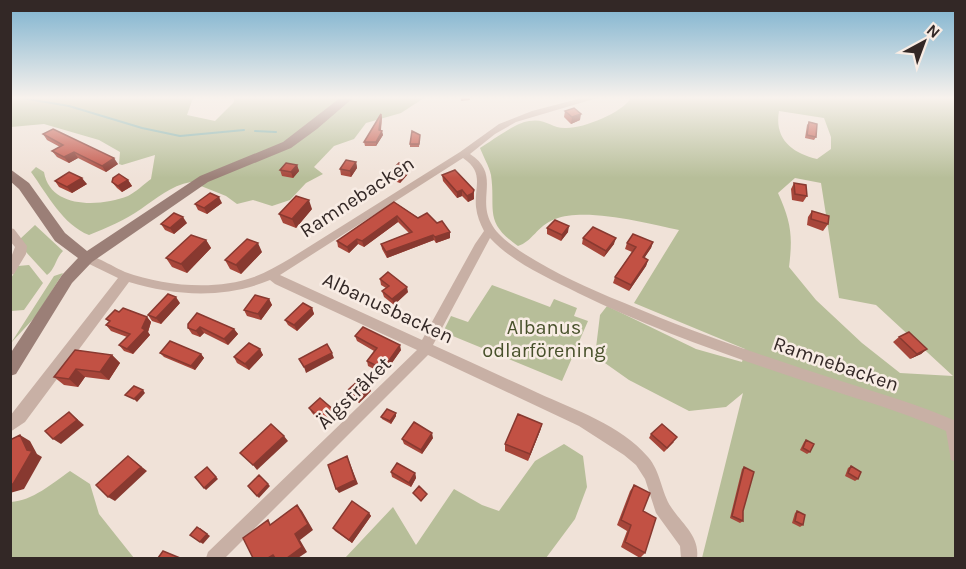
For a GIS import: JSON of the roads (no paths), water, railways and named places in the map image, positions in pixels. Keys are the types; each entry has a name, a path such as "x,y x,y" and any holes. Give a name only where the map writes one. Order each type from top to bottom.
{"street":[{"path":"10,369 67,279 87,258 204,179 287,145 315,125"},
{"name":"Ramnebacken","path":"11,175 24,186 60,237 87,258 125,278 176,287 224,288 250,283 272,274 463,154 488,134 505,125"},
{"path":"463,154 473,159 482,170 482,214 491,232"},
{"path":"10,232 21,246 20,254 10,272"},
{"name":"Ramnebacken","path":"491,232 522,257 634,314 907,409 954,428"},
{"name":"Älgstråket","path":"214,558 426,348 479,247 491,232"},
{"name":"Albanusbacken","path":"272,274 279,281 548,405 631,449 652,474 662,509 672,525 687,538 691,553 689,558"},
{"path":"10,425 30,404 125,278"},
{"path":"954,428 956,455"}],"waterway":[{"path":"131,125 180,136 244,130"},
{"path":"255,131 276,132"}],"park label":[{"name":"Albanus odlarförening","path":"544,338"}]}
